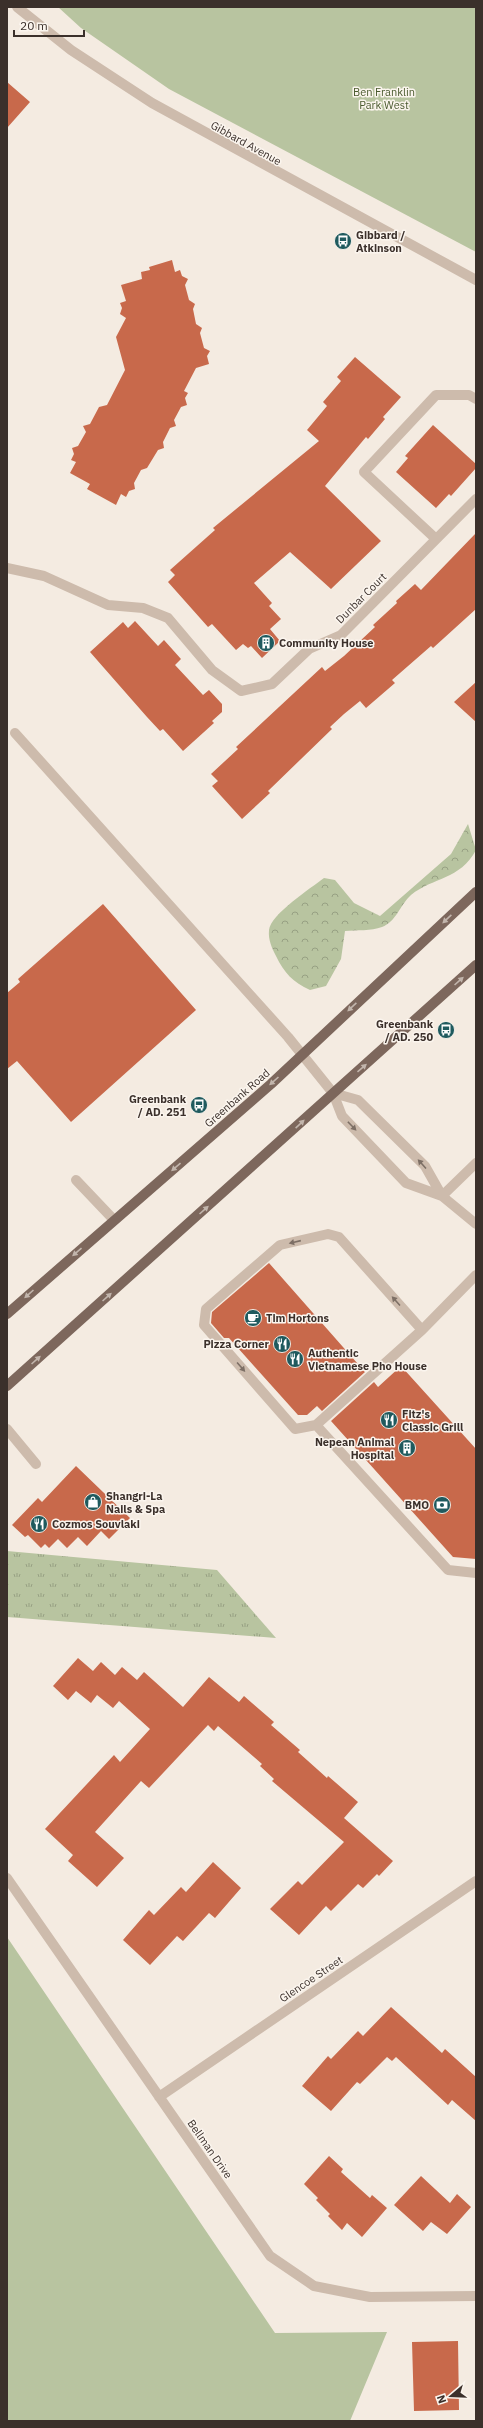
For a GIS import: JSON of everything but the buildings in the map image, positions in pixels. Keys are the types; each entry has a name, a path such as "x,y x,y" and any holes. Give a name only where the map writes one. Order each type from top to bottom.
{"main road":[{"name":"Greenbank Road","path":"7,1314 302,1055 476,892"},
{"path":"7,1386 476,965"}],"street":[{"name":"Gibbard Avenue","path":"16,7 71,50 152,103 476,280"},
{"path":"436,539 364,472 436,395 469,395 476,399"},
{"name":"Dunbar Court","path":"7,568 44,576 108,605 143,608 168,618 212,670 241,691 272,684 309,649 341,635 476,499"},
{"path":"15,733 302,1055 332,1093 342,1116 406,1183 442,1196 476,1224"},
{"path":"332,1093 358,1100 425,1166 442,1196"},
{"path":"442,1196 476,1163"},
{"path":"76,1180 114,1220"},
{"path":"422,1330 339,1237 328,1234 280,1245 206,1309 204,1325 295,1429 316,1425 422,1330 476,1275"},
{"path":"316,1425 448,1570 476,1572"},
{"path":"7,1429 36,1464"},
{"name":"Bellman Drive","path":"7,1878 270,2256 314,2286 370,2297 476,2296"},
{"name":"Glencoe Street","path":"159,2097 476,1881"}],"green space":[{"name":"Ben Franklin Park West","path":"58,7 476,7 476,252 169,89 81,28"},
{"path":"468,824 476,850 470,860 454,873 419,889 411,895 387,925 373,929 345,931 341,959 326,986 310,990 299,984 286,972 279,962 272,947 269,937 269,930 271,924 292,902 324,878 335,880 354,903 380,916 451,854"},
{"path":"7,1551 217,1570 276,1638 7,1617"},
{"path":"7,1937 275,2333 387,2332 350,2421 7,2421"}],"place":[{"name":"Gibbard / Atkinson","path":"343,241"},
{"name":"Community House","path":"266,643"},
{"name":"Greenbank / AD. 250","path":"446,1030"},
{"name":"Greenbank / AD. 251","path":"199,1105"},
{"name":"Tim Hortons","path":"253,1318"},
{"name":"Pizza Corner","path":"282,1344"},
{"name":"Authentic Vietnamese Pho House","path":"295,1359"},
{"name":"Fitz's Classic Grill","path":"389,1420"},
{"name":"Nepean Animal Hospital","path":"407,1448"},
{"name":"Shangri-La Nails & Spa","path":"93,1502"},
{"name":"BMO","path":"442,1505"},
{"name":"Cozmos Souvlaki","path":"39,1524"}]}
